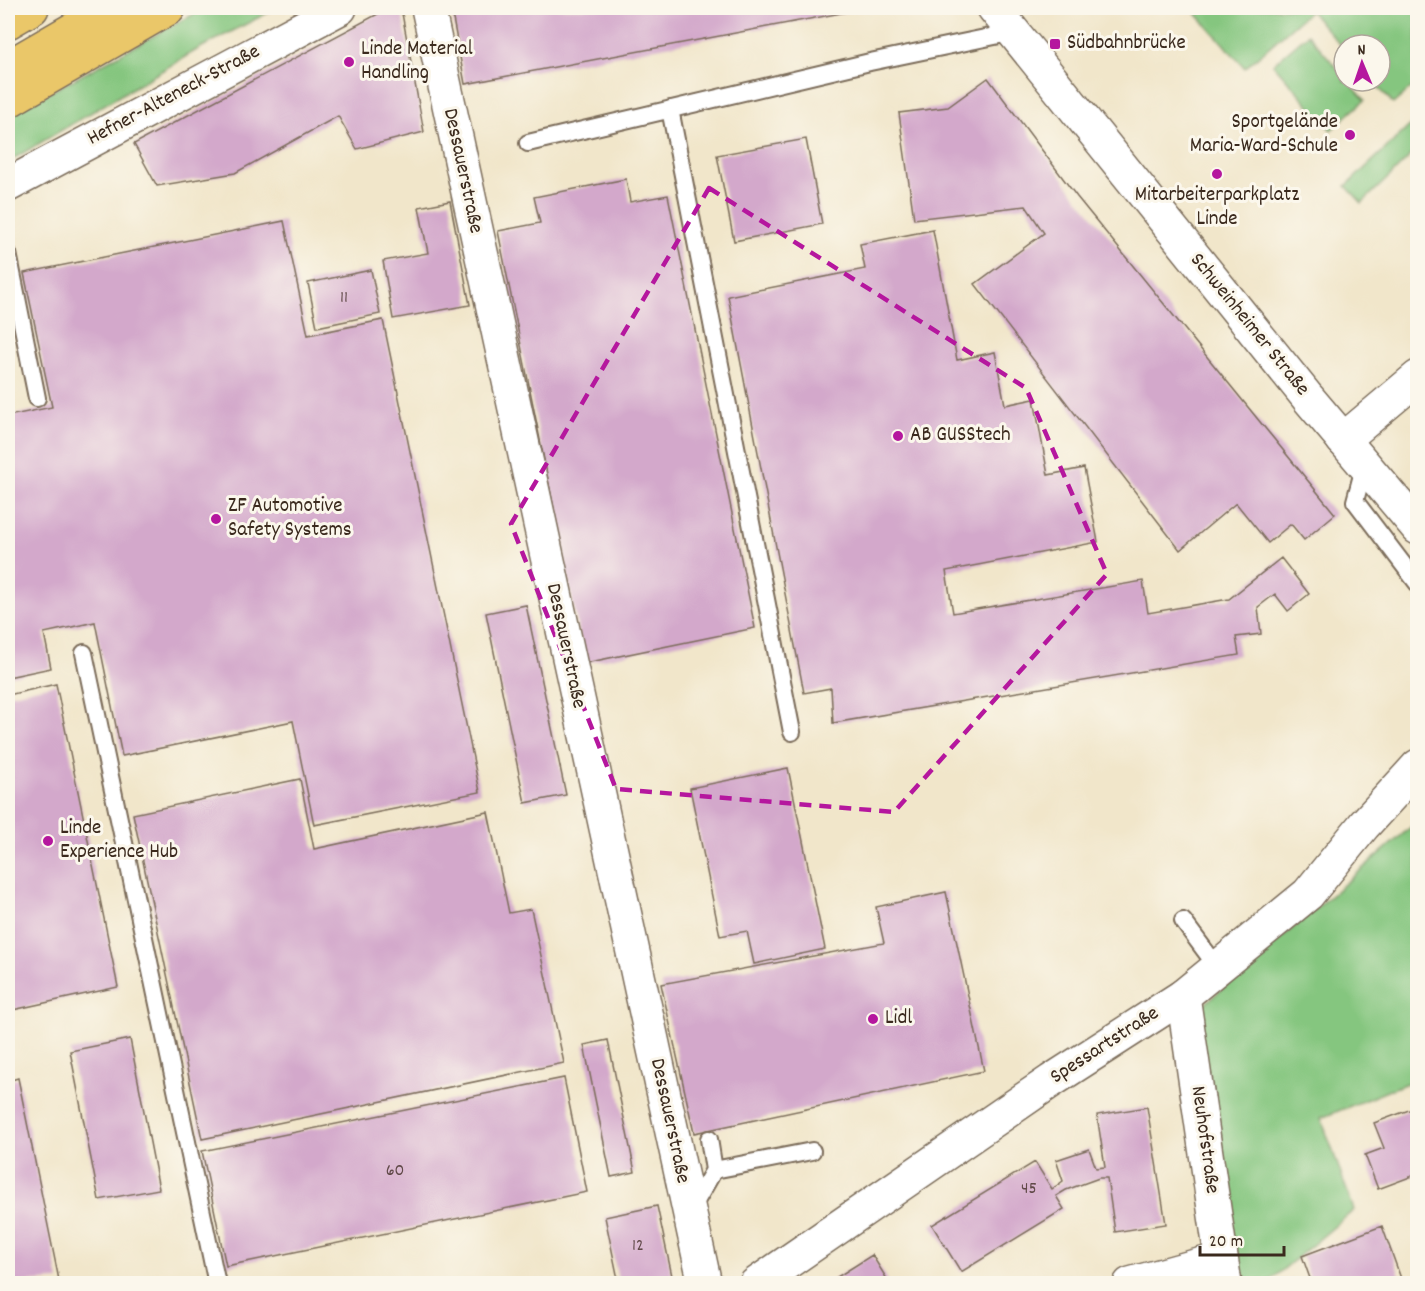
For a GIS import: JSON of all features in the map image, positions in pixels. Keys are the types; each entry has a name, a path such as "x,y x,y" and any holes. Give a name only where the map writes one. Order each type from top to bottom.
{"highway":[{"path":"8,22 32,8"},
{"path":"8,67 110,8"},
{"path":"8,101 169,8"},
{"path":"8,60 61,35"}],"street":[{"name":"Hefner-Alteneck-Straße","path":"8,185 340,8"},
{"name":"Dessauerstraße","path":"428,8 705,1284"},
{"name":"Schweinheimer Straße","path":"1004,20 1081,119 1418,528"},
{"path":"1354,452 1418,377"},
{"name":"Spessartstraße","path":"756,1284 1051,1081 1183,996 1308,894 1364,825 1418,766"},
{"name":"Neuhofstraße","path":"1183,996 1223,1271"},
{"path":"1130,1284 1223,1271"}],"lane":[{"path":"528,143 870,62 1004,20"},
{"path":"670,109 792,732"},
{"path":"8,253 37,398"},
{"path":"1354,452 1355,501 1418,584"},
{"path":"84,652 217,1284"},
{"path":"1184,921 1218,968"},
{"path":"689,1214 714,1170 709,1139"},
{"path":"714,1170 812,1151"}],"highlighted area":[{"path":"709,188 1026,388 1107,574 894,812 616,789 511,524"}],"green space":[{"path":"205,8 277,8 200,48 8,162 8,115"},
{"path":"1191,8 1417,8 1417,83 1393,104 1383,93 1392,93 1392,33 1332,33 1332,36 1310,11 1245,68"},
{"path":"1308,34 1332,62 1332,93 1359,93 1365,100 1331,130 1273,64"},
{"path":"1417,119 1417,150 1362,203 1346,186"},
{"path":"1417,822 1417,1079 1321,1118 1354,1210 1267,1283 1241,1283 1195,1012"}],"building":[{"name":"Linde Material Handling","path":"389,8 401,8 424,132 357,149 338,116 235,173 157,186 134,144"},
{"name":"Linde Material Handling","path":"451,8 863,8 863,9 465,84"},
{"path":"988,78 1077,197 1335,514 1304,540 1291,524 1268,543 1236,503 1180,550 975,284 1044,233 1026,206 914,219 899,113 948,107"},
{"path":"806,139 822,224 734,241 717,155"},
{"path":"626,179 630,202 668,195 755,628 585,663 498,231 540,223 534,197"},
{"path":"450,201 470,305 393,319 383,261 428,253 419,207"},
{"name":"ZF Automotive Safety Systems","path":"284,221 308,335 383,320 480,792 314,825 293,721 122,756 95,622 44,633 51,668 8,677 8,416 52,407 24,273"},
{"name":"AB GUSStech","path":"933,230 957,360 995,352 1005,405 1034,399 1048,475 1084,468 1098,542 946,571 953,613 1143,581 1148,613 1229,599 1281,558 1309,594 1288,611 1275,594 1258,607 1261,634 1236,637 1239,655 833,723 831,688 804,693 728,296 865,269 860,244"},
{"path":"371,270 380,314 317,327 308,283"},
{"path":"526,605 566,795 525,803 486,613"},
{"name":"Linde Experience Hub","path":"56,684 118,987 8,1011 8,695"},
{"path":"788,768 825,949 754,964 747,931 720,936 690,788"},
{"path":"300,779 314,849 488,812 509,913 531,909 564,1063 202,1139 133,814"},
{"path":"946,892 984,1071 694,1133 661,984 884,943 876,907"},
{"path":"130,1039 159,1189 99,1200 70,1051"},
{"path":"608,1040 635,1172 611,1177 584,1045"},
{"path":"18,1078 59,1280 8,1283 8,1081"},
{"path":"564,1078 587,1192 226,1266 202,1151"},
{"path":"1147,1107 1166,1224 1115,1232 1107,1178 1099,1178 1056,1196 1064,1209 961,1272 932,1225 1035,1162 1052,1189 1063,1181 1056,1160 1089,1149 1096,1168 1105,1167 1097,1115"},
{"path":"1417,1107 1418,1174 1378,1189 1365,1155 1384,1148 1374,1123"},
{"path":"657,1206 672,1276 636,1284 619,1284 605,1217"},
{"path":"1382,1226 1403,1284 1312,1284 1302,1256"},
{"path":"872,1255 890,1284 826,1284 842,1274"}],"place":[{"name":"Südbahnbrücke","path":"1055,44"},
{"name":"Linde Material Handling","path":"349,62"},
{"name":"Sportgelände Maria-Ward-Schule","path":"1350,135"},
{"name":"Mitarbeiterparkplatz Linde","path":"1217,174"},
{"name":"AB GUSStech","path":"898,436"},
{"name":"ZF Automotive Safety Systems","path":"216,519"},
{"name":"Linde Experience Hub","path":"48,841"},
{"name":"Lidl","path":"873,1019"}]}
